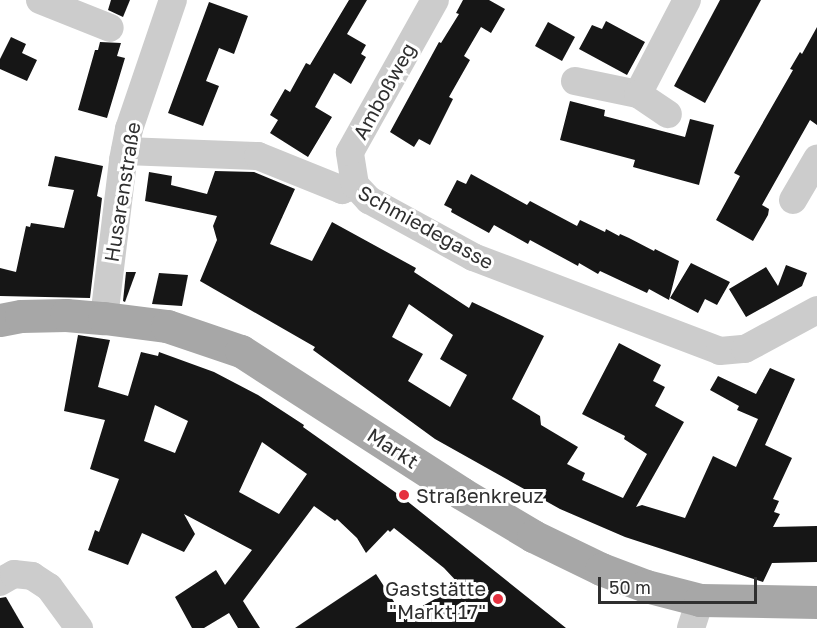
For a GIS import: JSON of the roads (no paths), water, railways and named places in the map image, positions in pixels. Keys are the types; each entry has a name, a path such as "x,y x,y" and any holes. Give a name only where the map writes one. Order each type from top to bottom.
{"main road":[{"name":"Markt","path":"0,320 21,316 66,315 167,326 241,351 461,493 533,536 601,569 646,586 696,614 749,603 817,602"}],"street":[{"path":"40,0 110,28"},
{"name":"Husarenstraße","path":"104,318 129,129 173,0"},
{"name":"Amboßweg","path":"355,185 350,152 435,0"},
{"path":"638,94 687,0"},
{"path":"575,81 638,94 668,114"},
{"name":"Schmiedegasse","path":"125,151 258,156 342,190 355,185 369,200 473,257 720,351 745,349 817,310"},
{"path":"793,200 817,159"},
{"path":"0,582 14,574 32,576 50,587 79,628"}],"place":[{"name":"Straßenkreuz","path":"404,495"},
{"name":"Gaststätte \"Markt 17\"","path":"498,599"}]}
